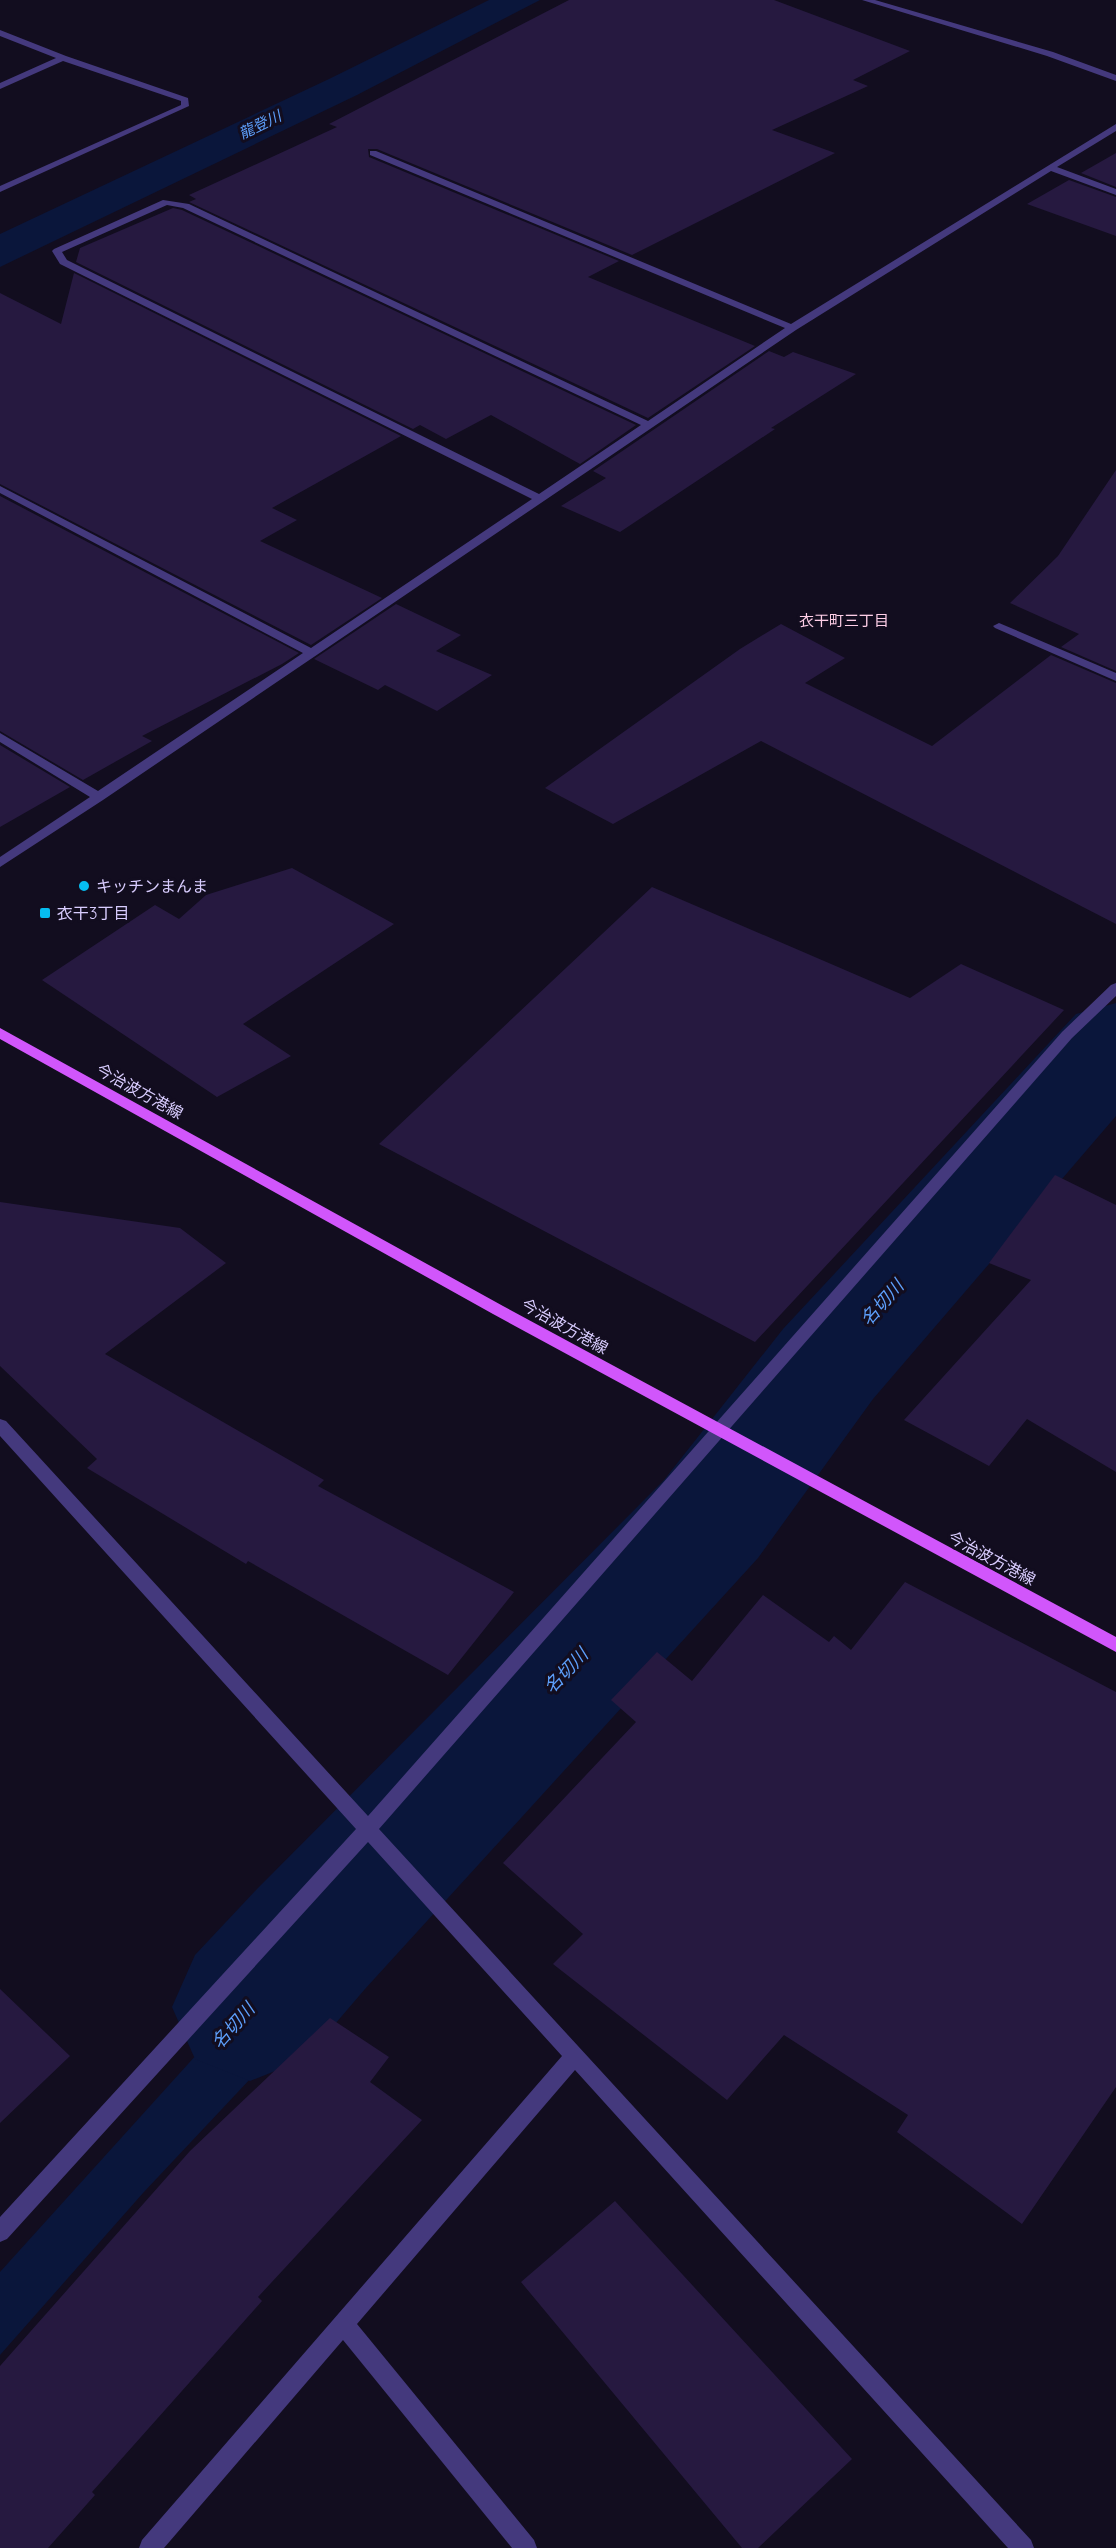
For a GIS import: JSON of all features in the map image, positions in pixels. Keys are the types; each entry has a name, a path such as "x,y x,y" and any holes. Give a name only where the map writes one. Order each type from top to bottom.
{"main road":[{"name":"今治波方港線","path":"0,1033 718,1429 1116,1645"}],"street":[{"path":"866,0 1050,54 1116,78"},
{"path":"0,33 63,58 185,99 185,106 0,189"},
{"path":"0,86 63,58"},
{"path":"0,863 792,328 1116,127"},
{"path":"373,153 792,328"},
{"path":"1050,168 1116,192"},
{"path":"541,499 63,262 57,251 166,202 186,206 649,425"},
{"path":"0,489 312,653"},
{"path":"999,626 1116,677"},
{"path":"0,737 99,797"},
{"path":"0,2232 367,1830 1067,1035 1116,988"},
{"path":"0,1425 1023,2548"},
{"path":"150,2548 574,2057"},
{"path":"343,2324 526,2548"}],"water":[{"name":"龍登川","path":"489,0 540,0 357,95 0,267 0,234 329,79"},
{"path":"1116,1021 1116,1073 1098,1091 1064,1074"},
{"path":"1042,1093 1085,1113 1029,1179 986,1159"},
{"path":"935,1208 979,1231 830,1407 784,1382"},
{"path":"731,1463 771,1488 466,1835 424,1805"},
{"path":"358,1876 407,1912 143,2193 0,2355 0,2272"}],"building":[{"path":"569,0 774,0 910,51 853,80 868,86 772,130 835,153 632,255 377,149 368,149 369,157 619,261 588,277 755,346 648,418 189,202 196,199 189,195 337,127 329,124"},
{"path":"1116,153 1116,187 1081,173"},
{"path":"1069,180 1116,197 1116,236 1027,204"},
{"path":"173,208 182,210 636,425 580,464 491,415 446,439 420,425 413,429 76,262 80,248"},
{"path":"74,273 401,436 272,508 297,520 260,541 382,598 311,645 0,484 0,293 61,324"},
{"path":"769,351 784,357 793,352 856,374 771,428 775,429 620,532 561,506 606,478 593,471"},
{"path":"1116,470 1116,671 1061,647 1079,634 1010,603 1058,556"},
{"path":"0,496 299,653 142,736 152,741 83,780 0,731"},
{"path":"396,604 461,635 436,651 492,675 437,711 385,685 378,690 314,659"},
{"path":"781,624 845,658 805,683 932,746 1051,655 1116,683 1116,924 761,741 613,824 545,788 740,649"},
{"path":"0,745 70,787 0,827"},
{"path":"292,868 394,924 243,1024 291,1056 217,1097 42,980 155,905 179,919 206,895"},
{"path":"652,887 910,998 961,964 1064,1010 755,1342 379,1144"},
{"path":"1055,1175 1116,1205 1116,1472 1027,1419 989,1466 904,1420 1031,1280 989,1263"},
{"path":"0,1202 180,1228 226,1263 105,1354 324,1480 318,1486 514,1592 448,1675 248,1561 246,1564 87,1468 97,1459 0,1366"},
{"path":"905,1582 1116,1692 1116,2087 1022,2224 897,2132 908,2115 784,2035 727,2100 553,1964 583,1934 503,1863 636,1722 611,1700 657,1652 692,1681 763,1595 829,1642 834,1636 851,1650"},
{"path":"0,1989 70,2056 0,2123"},
{"path":"330,2018 389,2057 370,2082 422,2120 258,2297 262,2301 92,2492 95,2495 48,2548 0,2548 0,2366 190,2151"},
{"path":"615,2201 852,2459 758,2548 742,2548 521,2282"}],"waterway":[{"name":"名切川","path":"250,2007 311,1939 711,1519 828,1364 1116,1042"}],"place":[{"name":"キッチンまんま","path":"84,886"},
{"name":"衣干3丁目","path":"45,913"}],"district":[{"name":"衣干町三丁目","path":"844,621"}]}
